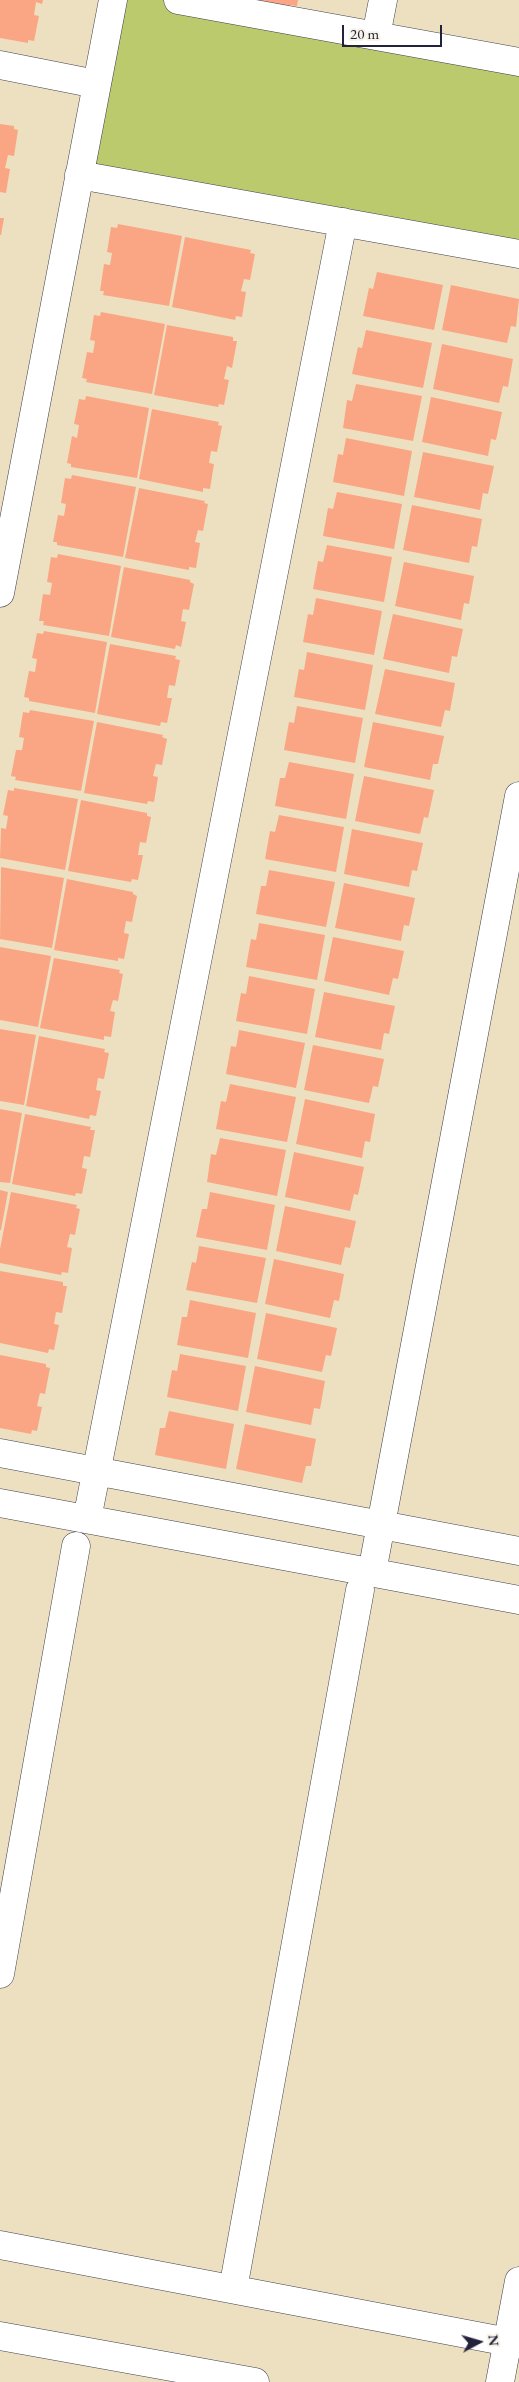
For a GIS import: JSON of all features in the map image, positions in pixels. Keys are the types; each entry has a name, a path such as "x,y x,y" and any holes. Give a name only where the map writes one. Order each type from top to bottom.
{"street":[{"path":"0,593 78,175 113,0"},
{"path":"178,0 519,62"},
{"path":"376,36 383,0"},
{"path":"0,65 96,84"},
{"path":"78,175 519,254"},
{"path":"87,1519 342,222"},
{"path":"233,2289 366,1581 382,1525 519,796"},
{"path":"0,1453 519,1551"},
{"path":"0,1503 87,1519 366,1581 519,1600"},
{"path":"0,1974 76,1546"},
{"path":"0,2245 513,2343"},
{"path":"500,2382 513,2343 519,2281"},
{"path":"0,2336 216,2379 255,2382"}],"green space":[{"path":"113,0 178,0 519,62 519,254 79,175"}],"building":[{"path":"0,0 43,0 42,4 36,2 34,15 39,16 34,41 28,40 28,43 0,38"},
{"path":"250,0 298,0 297,6 290,5 290,8"},
{"path":"0,124 14,126 14,129 18,130 14,156 8,155 5,168 10,169 6,193 0,192"},
{"path":"0,218 4,218 1,235 0,235"},
{"path":"118,224 182,236 169,306 103,295 104,291 100,291 104,264 110,265 112,253 107,252 111,227 117,228"},
{"path":"185,237 251,250 250,253 255,254 250,280 244,279 241,291 246,292 242,317 236,316 235,320 172,307"},
{"path":"377,272 443,285 434,330 363,316 369,288 373,289"},
{"path":"451,285 519,299 516,327 511,326 507,343 442,330"},
{"path":"101,312 165,324 152,394 86,382 87,379 82,378 87,352 93,353 95,341 90,340 94,315 100,316"},
{"path":"167,325 233,337 233,341 237,341 232,368 227,366 224,379 229,380 224,405 219,404 218,407 154,395"},
{"path":"366,330 432,343 423,388 352,374 358,347 362,348"},
{"path":"442,344 513,359 508,387 503,386 499,403 433,389"},
{"path":"356,384 422,396 413,441 343,428 347,400 352,401"},
{"path":"86,396 149,408 137,478 71,467 71,464 67,463 72,436 77,438 79,425 74,424 79,399 85,400"},
{"path":"431,397 502,412 496,440 491,439 488,456 422,442"},
{"path":"152,409 219,422 218,425 222,426 217,452 211,451 209,463 214,464 210,489 203,488 203,492 139,479"},
{"path":"346,438 412,451 404,496 333,482 338,454 343,455"},
{"path":"423,452 494,466 488,494 483,493 480,510 414,497"},
{"path":"72,475 136,487 123,557 57,545 57,542 53,542 58,515 64,516 66,504 61,503 65,478 71,479"},
{"path":"139,488 205,501 204,503 208,504 203,531 198,530 195,542 200,543 196,568 189,567 189,570 125,558"},
{"path":"337,492 402,504 394,549 323,536 328,508 333,509"},
{"path":"412,505 482,519 477,547 472,546 469,563 403,550"},
{"path":"327,545 392,557 384,602 313,589 318,561 323,562"},
{"path":"58,554 121,566 109,636 43,625 44,621 39,621 43,594 50,595 52,583 47,582 51,557 57,558"},
{"path":"404,562 474,576 469,604 464,603 461,620 395,606"},
{"path":"124,567 190,580 194,584 189,610 183,609 181,621 186,622 181,647 176,645 175,649 111,637"},
{"path":"316,598 382,611 374,655 303,642 308,614 313,615"},
{"path":"393,614 463,629 457,657 452,656 449,673 383,659"},
{"path":"44,631 107,642 95,713 29,701 29,698 24,697 29,671 35,672 37,659 32,658 37,633 43,634"},
{"path":"110,644 176,656 175,659 180,660 175,686 169,685 167,698 172,698 167,723 161,722 160,726 97,714"},
{"path":"307,652 373,665 365,710 294,697 299,669 304,670"},
{"path":"385,669 455,683 450,711 445,710 441,727 375,714"},
{"path":"297,706 363,718 355,763 284,750 289,722 294,723"},
{"path":"30,710 94,721 81,791 15,780 16,777 11,776 16,750 22,750 24,738 19,737 23,712 29,713"},
{"path":"97,722 163,735 162,737 167,739 162,765 156,764 153,776 158,777 154,802 148,801 147,804 84,793"},
{"path":"373,722 444,736 438,764 433,764 430,780 364,767"},
{"path":"289,762 354,774 346,819 275,806 280,778 285,778"},
{"path":"364,776 434,790 428,818 424,817 420,834 355,821"},
{"path":"14,788 78,799 65,870 0,858 1,828 6,829 8,816 3,815 8,790 14,791"},
{"path":"81,800 147,813 147,816 151,817 146,843 140,842 138,855 143,855 138,880 132,879 131,882 68,871"},
{"path":"279,815 344,827 336,872 265,859 270,831 275,832"},
{"path":"352,829 423,843 417,871 412,870 409,887 344,874"},
{"path":"1,867 64,878 52,948 0,939"},
{"path":"269,870 335,882 326,927 256,914 261,886 266,886"},
{"path":"67,879 133,892 137,896 132,922 126,921 124,933 129,934 124,959 118,958 118,961 54,950"},
{"path":"344,883 415,898 409,926 404,925 401,941 335,928"},
{"path":"259,923 325,935 317,980 246,967 251,939 256,940"},
{"path":"333,937 404,951 398,979 393,978 389,995 324,981"},
{"path":"0,947 51,956 38,1027 0,1020"},
{"path":"54,958 120,970 119,973 123,974 118,1001 113,1000 110,1011 115,1012 111,1037 104,1036 104,1040 40,1028"},
{"path":"249,976 315,989 307,1034 236,1021 241,993 246,994"},
{"path":"324,992 395,1006 389,1034 384,1033 381,1050 315,1037"},
{"path":"0,1029 36,1035 24,1105 0,1101"},
{"path":"239,1030 305,1043 296,1088 226,1074 231,1046 236,1047"},
{"path":"39,1036 105,1049 104,1052 109,1053 104,1079 98,1078 96,1090 101,1091 96,1116 90,1115 89,1119 26,1106"},
{"path":"313,1045 384,1059 378,1087 373,1086 369,1103 304,1090"},
{"path":"230,1084 296,1097 287,1142 216,1129 221,1101 226,1102"},
{"path":"305,1099 375,1114 370,1142 365,1141 362,1158 296,1144"},
{"path":"0,1109 22,1113 10,1183 0,1182"},
{"path":"25,1114 91,1127 90,1130 95,1130 90,1157 84,1156 82,1168 87,1169 82,1194 76,1193 75,1196 12,1184"},
{"path":"220,1138 286,1150 277,1196 207,1182 211,1154 216,1155"},
{"path":"294,1152 364,1167 358,1195 354,1194 350,1211 285,1197"},
{"path":"0,1190 8,1192 1,1230 0,1230"},
{"path":"11,1192 77,1205 76,1208 80,1209 75,1235 70,1234 67,1247 72,1248 68,1273 62,1272 61,1275 0,1263 0,1249"},
{"path":"210,1192 275,1205 267,1250 196,1237 202,1209 207,1209"},
{"path":"285,1206 356,1221 350,1248 345,1247 341,1265 276,1251"},
{"path":"199,1246 266,1258 257,1303 186,1290 192,1262 196,1263"},
{"path":"274,1259 344,1274 339,1301 334,1300 330,1318 265,1304"},
{"path":"0,1271 63,1282 63,1286 67,1286 62,1313 56,1312 54,1324 59,1325 54,1350 49,1349 48,1353 0,1343"},
{"path":"190,1300 256,1313 248,1358 177,1345 182,1317 187,1317"},
{"path":"266,1313 337,1328 331,1356 326,1355 322,1372 257,1359"},
{"path":"180,1354 246,1366 238,1411 167,1397 172,1370 177,1371"},
{"path":"0,1355 46,1364 46,1367 50,1368 45,1394 40,1393 37,1406 42,1407 37,1431 32,1430 31,1434 0,1428"},
{"path":"255,1366 325,1381 320,1409 314,1408 311,1425 246,1412"},
{"path":"169,1411 234,1424 226,1469 155,1455 160,1428 165,1428"},
{"path":"245,1424 316,1439 311,1466 306,1466 302,1483 236,1469"}]}
